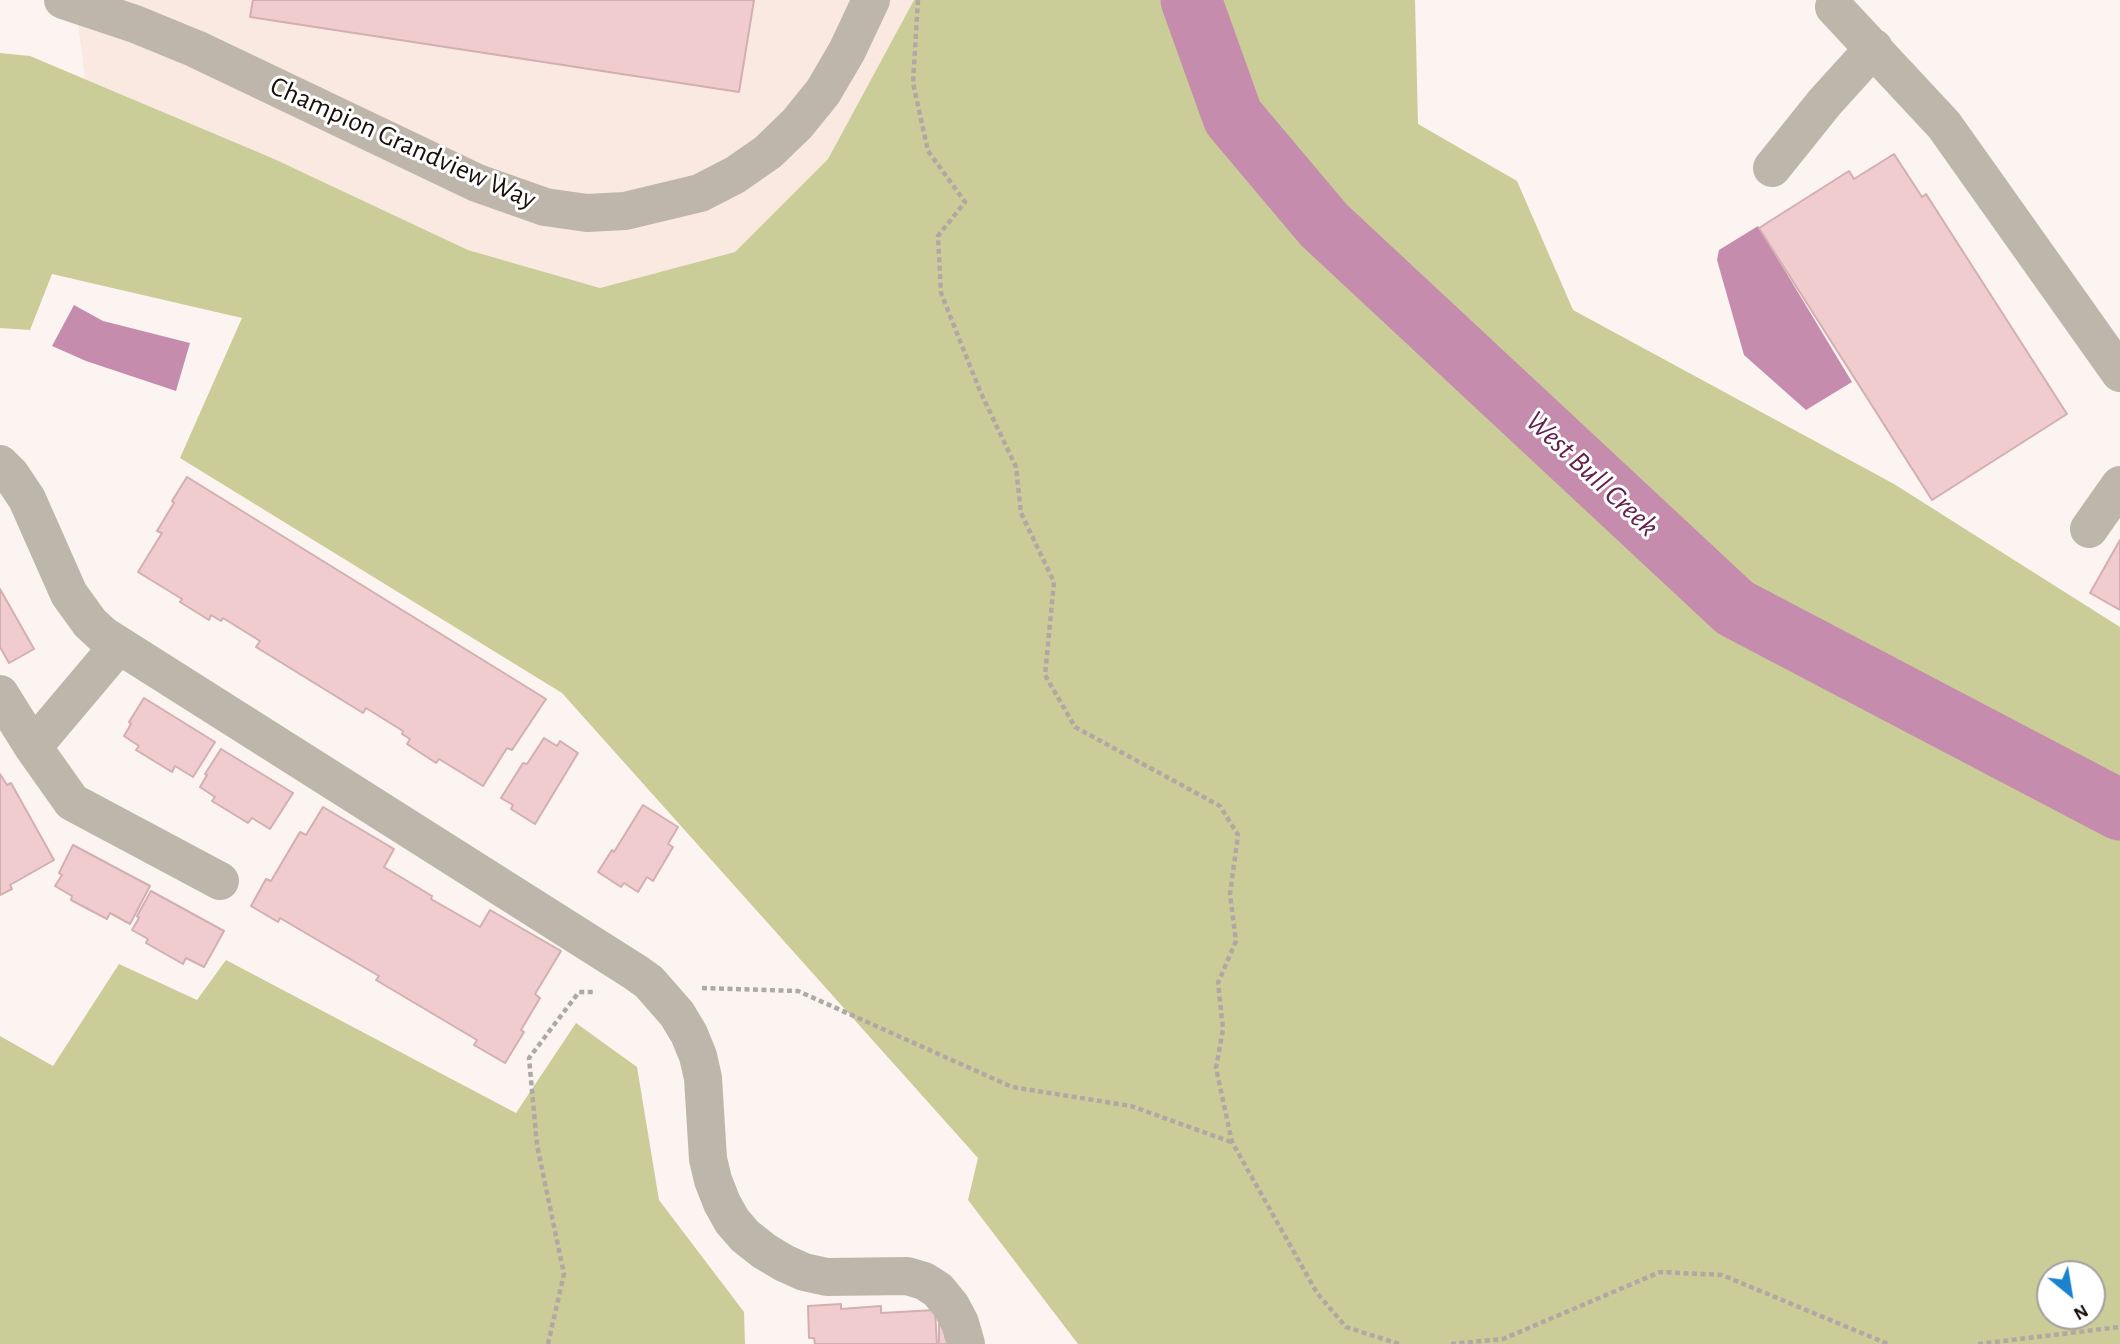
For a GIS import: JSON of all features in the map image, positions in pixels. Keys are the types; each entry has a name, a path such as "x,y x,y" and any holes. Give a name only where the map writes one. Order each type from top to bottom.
{"street":[{"name":"Champion Grandview Way","path":"63,0 135,23 196,49 477,183 545,207 587,214 625,211 700,193 735,175 768,152 797,124 823,92 848,51 871,0"},
{"path":"1834,7 1944,125 2120,373"},
{"path":"1772,168 1825,102 1874,48"},
{"path":"0,464 27,499 74,601 90,623 103,635 635,972 656,990 677,1014 698,1056 703,1078 708,1159 713,1180 732,1221 745,1236 764,1251 804,1272 827,1277 907,1276 924,1281 938,1290 951,1306 960,1323 966,1344"},
{"path":"2089,529 2120,485"},
{"path":"33,747 119,645"},
{"path":"0,694 72,802 220,881"}],"path":[{"path":"918,0 913,83 928,150 965,202 938,236 941,293 980,391 1016,467 1021,513 1054,582 1045,675 1075,727 1220,806 1238,835 1230,894 1237,941 1218,983 1223,1029 1216,1068 1232,1142 1317,1293 1346,1327 1399,1344"},
{"path":"548,1344 564,1274 537,1146 529,1058 579,992 711,988 798,991 1012,1087 1131,1105 1232,1142"},
{"path":"1451,1344 1503,1339 1660,1272 1722,1275 1888,1344"},
{"path":"1978,1344 2120,1327"}],"shaded area":[{"path":"75,0 914,0 828,159 735,252 600,288 468,250 272,158 85,79"},
{"path":"1758,226 1852,382 1806,410 1744,355 1717,260 1719,250"},
{"path":"74,305 103,321 190,343 176,391 86,361 52,346"}],"green space":[{"path":"914,0 1415,0 1418,124 1517,181 1573,310 1894,484 2120,627 2120,1344 1078,1344 968,1200 978,1158 562,693 180,458 242,318 52,274 30,330 0,328 0,53 30,56 272,158 468,250 600,288 735,252 828,159"},
{"path":"226,960 516,1113 576,1023 637,1067 659,1200 744,1312 745,1344 0,1344 0,1036 53,1066 119,964 197,1000"}],"building":[{"path":"253,0 754,0 739,92 250,17"},
{"path":"1894,154 1922,197 1926,194 2067,414 1932,500 1759,228 1849,171 1854,179"},
{"path":"187,477 546,699 512,750 507,748 483,786 439,759 436,763 407,744 410,739 402,734 403,731 366,708 363,713 256,647 260,641 223,618 221,621 211,615 209,620 180,602 182,599 138,572 162,533 157,531"},
{"path":"2120,540 2120,610 2090,593"},
{"path":"0,589 34,649 9,663 0,647"},
{"path":"144,698 215,742 193,777 175,766 172,772 136,750 139,746 124,736"},
{"path":"544,738 557,746 560,741 578,753 535,824 511,809 513,805 501,798 523,763 527,764"},
{"path":"221,749 293,793 270,829 252,818 248,823 212,801 215,797 200,787"},
{"path":"0,774 7,785 11,783 54,860 10,885 12,889 0,895"},
{"path":"643,805 678,827 668,844 673,847 653,881 647,877 638,892 624,883 621,887 598,872 612,850 614,852"},
{"path":"323,807 394,849 384,867 432,896 431,899 480,927 490,910 561,951 535,994 540,998 505,1063 474,1045 477,1040 376,980 379,976 280,918 278,922 251,906 266,879 271,881 300,832 306,835"},
{"path":"73,845 150,886 130,924 110,913 107,919 71,900 72,896 55,886"},
{"path":"151,891 224,931 204,967 186,958 183,964 146,943 148,939 132,930"},
{"path":"841,1304 841,1309 881,1306 881,1313 935,1310 937,1344 815,1344 814,1338 809,1338 808,1306"},
{"path":"939,1323 959,1344 939,1344"}],"waterway":[{"name":"West Bull Creek","path":"1191,0 1233,117 1324,225 1735,608 2120,810"}]}
